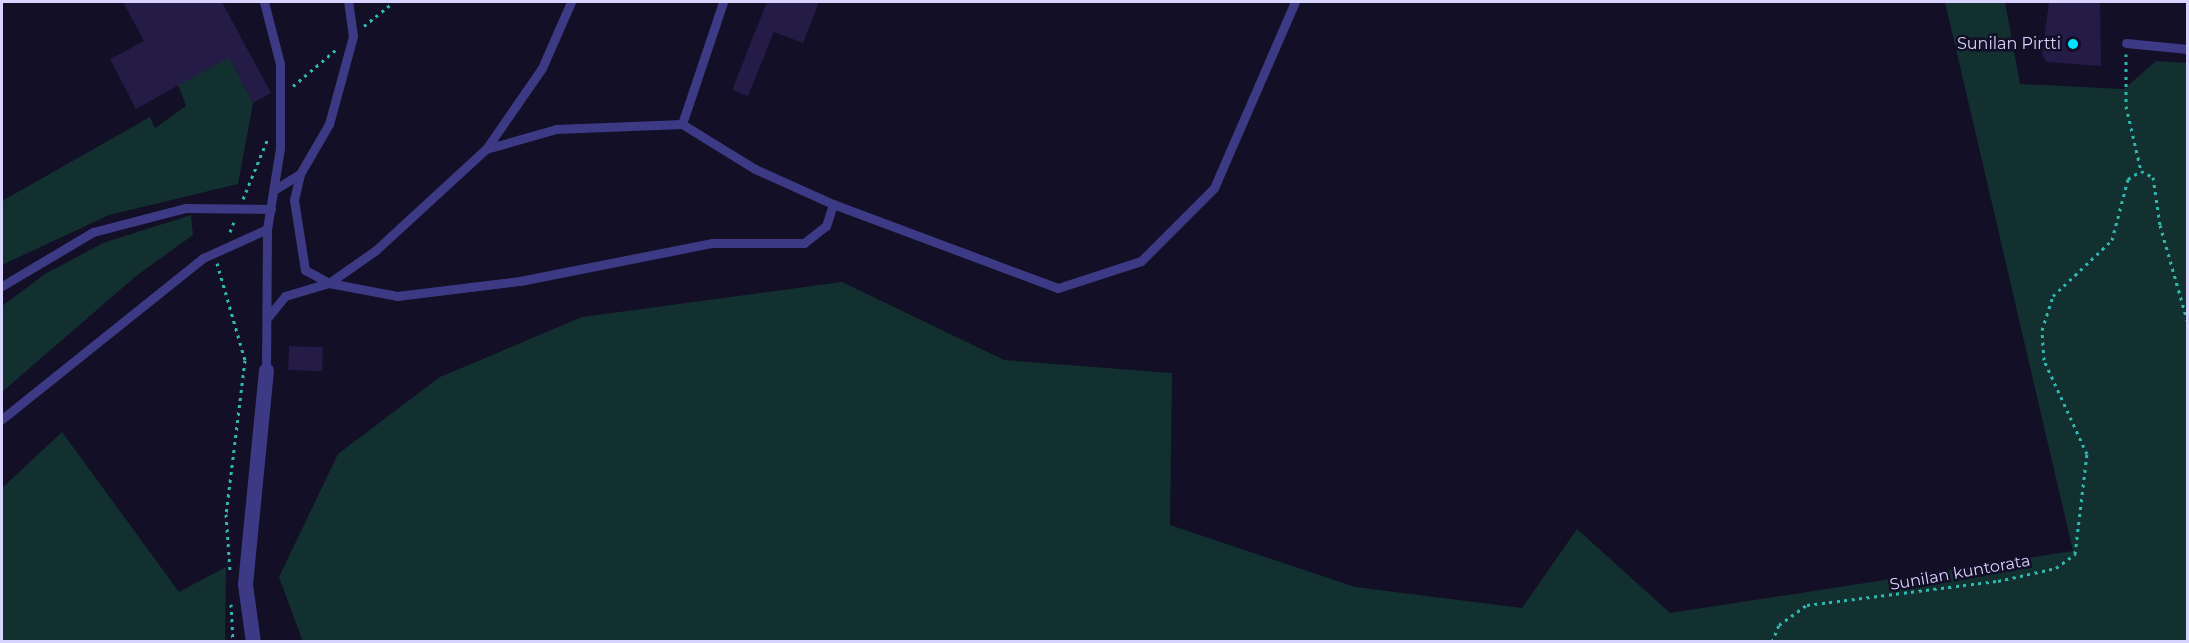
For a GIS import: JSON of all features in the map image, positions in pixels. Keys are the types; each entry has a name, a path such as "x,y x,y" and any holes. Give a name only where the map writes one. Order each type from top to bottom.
{"street":[{"path":"253,642 245,584 266,370"}],"lane":[{"path":"264,2 280,64 280,148 267,229 266,370"},
{"path":"348,2 352,36 346,72 329,124 300,174 294,200 305,270 329,283 397,296 520,281 712,243 804,243 826,226 833,204"},
{"path":"268,317 285,296 329,283 376,250 486,149 542,68 571,2"},
{"path":"682,124 723,2"},
{"path":"486,149 556,129 682,124 755,169 833,204 1058,288 1140,261 1214,188 1295,2"},
{"path":"2126,43 2187,49"},
{"path":"274,190 300,174"},
{"path":"2,286 93,232 185,208 271,209"},
{"path":"2,419 203,258 267,229"}],"path":[{"path":"2126,43 2126,106 2141,171 2153,177 2160,225 2187,322"},
{"name":"Sunilan kuntorata","path":"1772,642 1779,625 1807,605 1998,581 2056,568 2074,554 2087,454 2044,360 2042,330 2053,296 2112,240 2128,179 2141,171"}],"green space":[{"path":"1945,2 2005,2 2020,84 2124,89 2156,61 2187,63 2187,641 303,642 279,577 338,454 440,377 582,317 842,282 1004,360 1172,373 1170,525 1355,587 1522,608 1577,529 1670,613 2073,551"},
{"path":"229,57 253,103 238,184 109,215 2,265 2,201 150,117 155,128 186,106 178,84"},
{"path":"191,215 193,235 136,276 2,392 2,306 45,274 103,243"},
{"path":"62,432 179,592 226,567 225,641 2,641 2,488"}],"building":[{"path":"123,2 222,2 271,93 253,103 229,57 136,109 110,59 144,41"},
{"path":"767,2 819,2 803,43 774,32 748,96 732,90"},
{"name":"Sunilan Pirtti","path":"2049,2 2100,2 2101,66 2047,62 2042,55"},
{"path":"289,346 323,347 322,371 288,370"}],"place":[{"name":"Sunilan Pirtti","path":"2073,44"}]}
